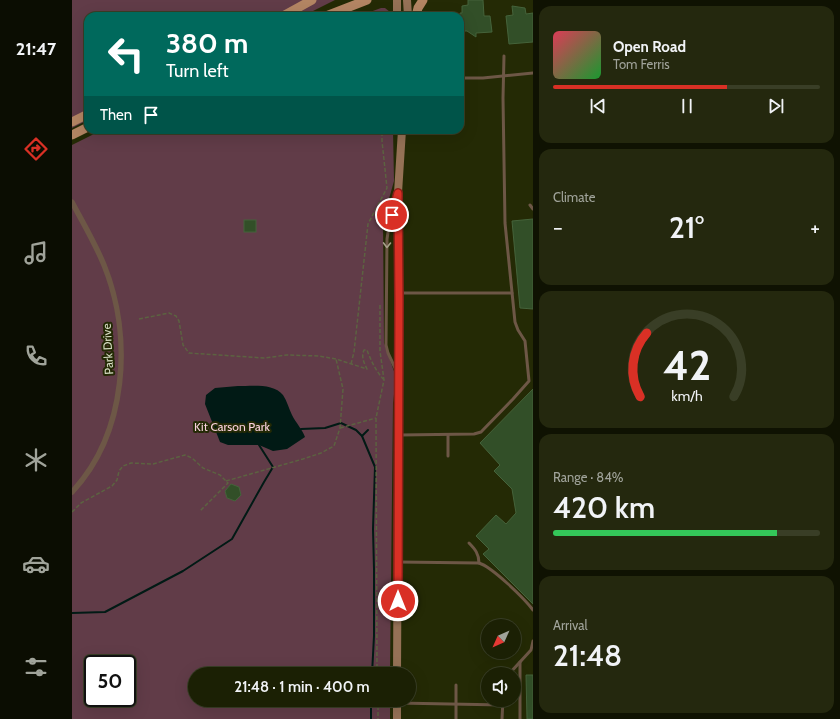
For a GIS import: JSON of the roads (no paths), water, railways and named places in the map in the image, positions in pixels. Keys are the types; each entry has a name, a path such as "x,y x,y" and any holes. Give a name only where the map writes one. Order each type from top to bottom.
{"main road":[{"path":"290,12 312,0"},
{"path":"336,12 367,0"},
{"path":"396,12 397,0"},
{"path":"407,0 408,12"},
{"path":"417,12 423,0"},
{"path":"72,122 84,116"},
{"path":"72,135 84,129"},
{"path":"397,667 399,377 398,193 402,134"},
{"path":"397,707 397,719"}],"street":[{"name":"Park Drive","path":"72,202 100,255 115,301 120,337 121,380 113,417 105,437 89,471 72,492"}],"lane":[{"path":"398,435 474,434 481,432 527,384 529,377 525,341 515,322 505,223 504,56"},
{"path":"464,78 483,78 533,73"},
{"path":"398,193 388,226 386,345 399,377"},
{"path":"399,293 512,293"},
{"path":"448,434 448,456"},
{"path":"469,543 479,556 479,564"},
{"path":"398,562 479,564 492,570 533,610"},
{"path":"515,667 531,650 533,641"},
{"path":"520,662 520,719"},
{"path":"456,685 456,719"},
{"path":"416,703 481,705"},
{"path":"502,719 503,707"}],"water":[{"path":"262,386 279,391 283,395 292,415 305,437 287,449 273,451 259,445 228,445 220,442 205,404 206,395 215,388"}],"waterway":[{"path":"301,429 325,428 341,423 356,430 362,436 375,467 373,529 374,636 372,667"},
{"path":"362,436 368,430"},
{"path":"72,613 105,612 183,571 232,539 273,467 259,445"},
{"path":"371,707 371,719"}],"park label":[{"name":"Kit Carson Park","path":"232,427"}]}
